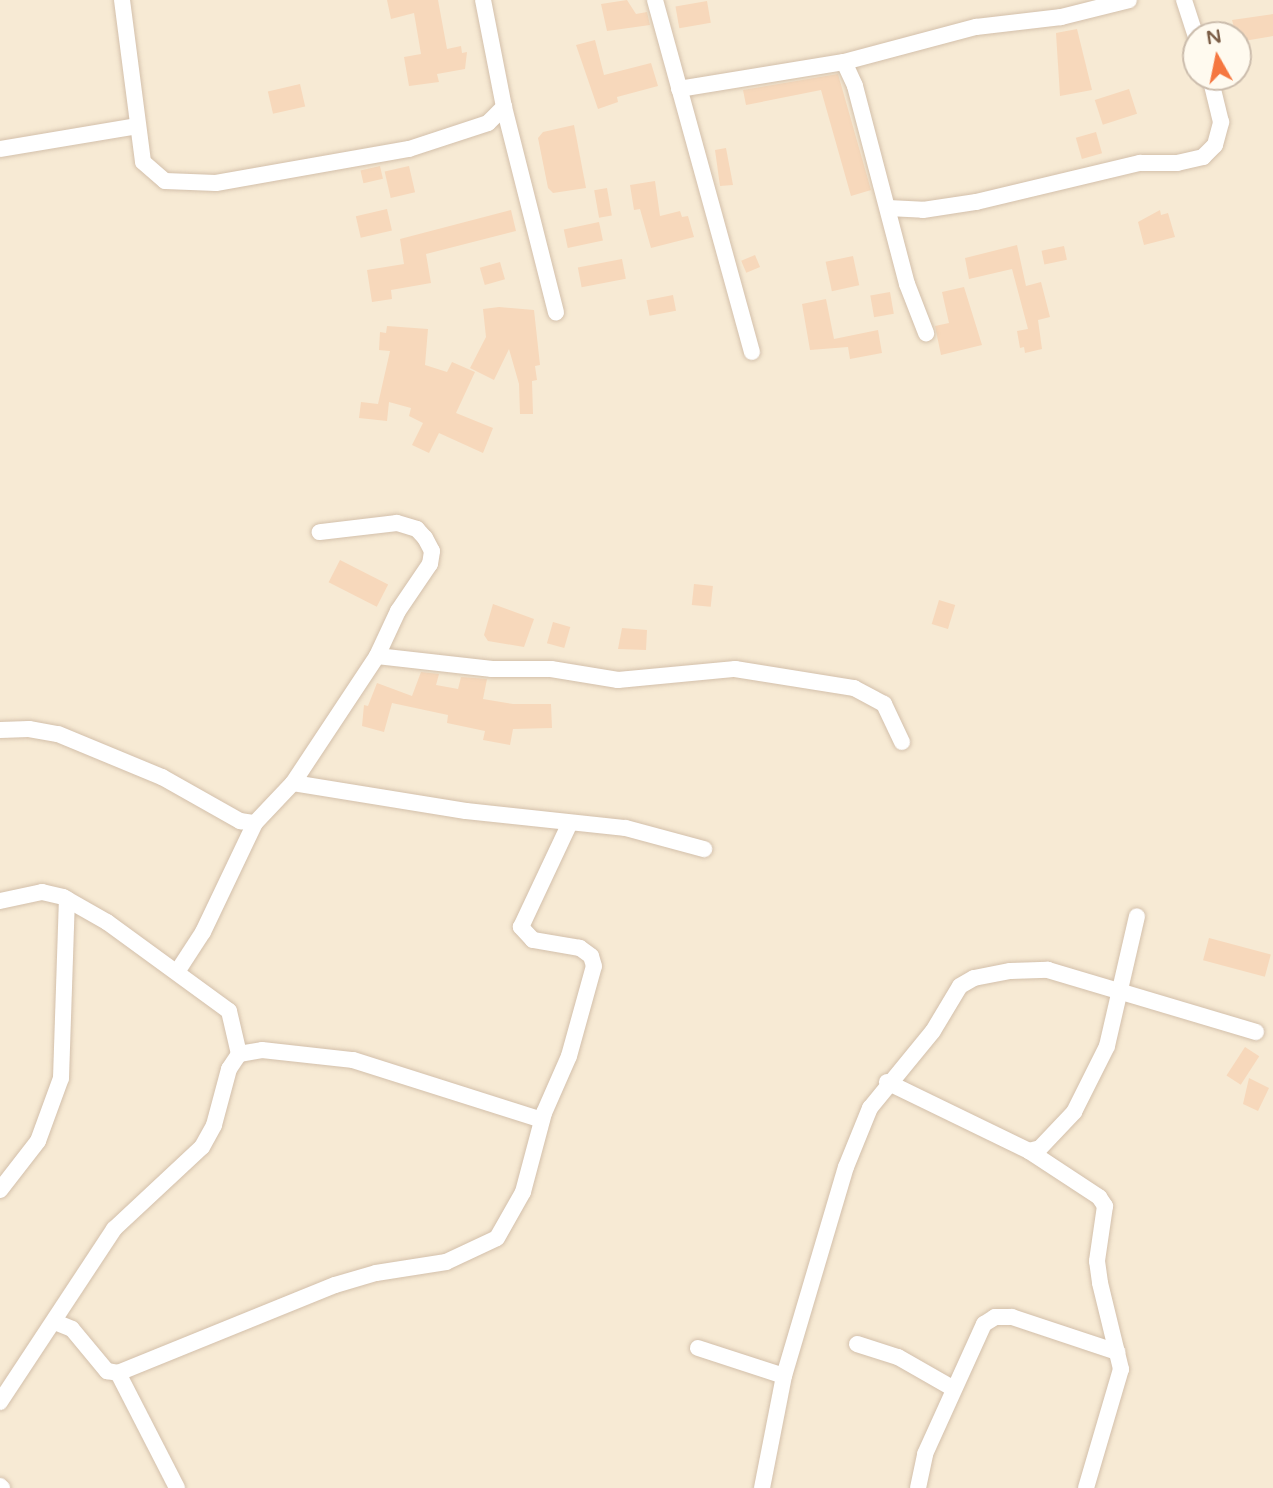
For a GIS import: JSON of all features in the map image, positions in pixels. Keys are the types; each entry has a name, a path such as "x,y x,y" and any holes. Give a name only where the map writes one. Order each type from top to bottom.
{"street":[{"path":"122,0 143,162 153,174 165,181 216,183 409,149 472,131 488,124 505,107"},
{"path":"483,0 505,107 556,313"},
{"path":"655,0 752,352"},
{"path":"679,89 844,62 976,26 1061,17 1129,0"},
{"path":"1184,0 1191,21"},
{"path":"844,62 888,208 906,284 926,333"},
{"path":"888,208 923,210 976,202 1140,163 1177,163 1203,157 1215,145 1221,122 1213,91"},
{"path":"0,149 137,126"},
{"path":"177,972 202,932 255,823 293,783 377,656 398,611 430,564 432,551 417,529 397,523 320,531"},
{"path":"377,656 492,669 551,669 618,680 735,669 854,688 884,704 902,743"},
{"path":"0,730 29,729 58,734 162,777 240,821 255,823"},
{"path":"293,783 570,824 626,828 704,849"},
{"path":"55,1321 72,1329 107,1371 118,1373 335,1285 446,1262 483,1248 505,1229 523,1192 542,1120 569,1056 593,961 580,948 533,940 521,927 570,824"},
{"path":"0,901 43,892 67,900 107,922 229,1011 239,1054"},
{"path":"0,1190 38,1141 61,1078 67,900"},
{"path":"1029,1151 1053,1137 1089,1087 1107,1046 1137,916"},
{"path":"762,1488 784,1376 846,1167 870,1108 887,1082 933,1031 966,981 1010,971 1048,970 1256,1032"},
{"path":"0,1402 114,1229 202,1147 214,1125 229,1069 239,1054 262,1050 353,1059 542,1120"},
{"path":"887,1082 1029,1151 1099,1197 1105,1206 1097,1261 1120,1379 1086,1488"},
{"path":"918,1488 925,1454 984,1324 995,1317 1012,1317 1116,1352"},
{"path":"857,1344 898,1357 954,1389"},
{"path":"698,1348 784,1376"},
{"path":"118,1373 177,1488"}],"shaded area":[{"path":"0,0 1273,0 1273,1488 0,1488"}],"building":[{"path":"387,0 438,0 447,49 461,46 462,53 467,52 465,69 437,74 439,82 409,86 404,57 421,54 414,13 391,19"},
{"path":"627,0 636,14 647,12 650,25 607,31 601,4"},
{"path":"707,1 711,23 679,28 675,7"},
{"path":"1273,14 1273,36 1252,40 1252,21 1232,20"},
{"path":"1077,29 1092,90 1060,96 1056,33"},
{"path":"595,40 604,75 651,63 658,86 617,97 618,102 598,109 576,45"},
{"path":"838,74 871,190 851,196 821,90 746,105 743,90"},
{"path":"300,84 305,106 273,114 268,91"},
{"path":"1129,89 1137,114 1103,125 1095,100"},
{"path":"574,125 586,188 553,193 548,188 538,138 543,132"},
{"path":"1096,132 1102,153 1082,159 1076,138"},
{"path":"726,148 733,185 720,186 715,150"},
{"path":"380,166 383,179 363,183 361,170"},
{"path":"409,166 415,192 391,198 385,172"},
{"path":"655,181 660,216 680,211 682,217 688,216 694,237 651,248 640,209 634,210 630,185"},
{"path":"607,188 612,216 599,218 594,190"},
{"path":"387,209 392,230 361,238 356,216"},
{"path":"511,210 516,231 426,254 431,283 391,290 392,299 372,302 367,270 404,264 400,239"},
{"path":"1160,210 1161,215 1168,213 1175,237 1144,245 1138,222"},
{"path":"599,222 603,241 568,248 564,229"},
{"path":"1017,245 1026,286 1041,282 1050,317 1038,320 1042,349 1025,353 1024,347 1020,348 1017,331 1028,329 1012,269 969,279 965,258"},
{"path":"1064,246 1067,260 1044,264 1042,251"},
{"path":"755,255 760,267 746,273 741,261"},
{"path":"853,256 859,285 832,291 826,262"},
{"path":"622,259 626,279 582,287 578,268"},
{"path":"500,262 505,279 485,285 480,268"},
{"path":"964,287 982,345 941,355 935,326 949,323 942,292"},
{"path":"890,292 894,314 874,317 870,295"},
{"path":"673,295 676,311 650,316 646,300"},
{"path":"826,299 834,339 878,330 882,353 850,359 848,347 810,350 802,304"},
{"path":"499,307 534,310 540,365 535,366 537,380 532,381 533,414 520,414 519,384 509,349 494,380 470,368 486,337 483,309"},
{"path":"387,326 428,329 425,365 447,372 452,362 475,372 456,413 493,428 483,453 439,433 429,453 412,445 423,423 409,416 411,408 389,402 387,421 359,418 361,402 378,404 390,351 379,350 380,332 386,333"},
{"path":"340,560 388,585 377,607 329,582"},
{"path":"694,584 713,586 711,607 692,605"},
{"path":"939,600 955,605 948,629 932,624"},
{"path":"493,604 534,619 524,647 488,641 484,635"},
{"path":"553,622 570,627 564,648 547,643"},
{"path":"622,628 647,630 646,650 618,649"},
{"path":"421,672 439,674 436,685 458,689 461,677 487,679 483,699 513,704 551,704 552,728 513,729 510,745 483,740 485,731 447,723 448,715 392,703 384,732 362,726 364,705 368,706 377,683 412,696"},
{"path":"1209,938 1271,955 1265,977 1203,960"},
{"path":"1245,1047 1259,1056 1241,1085 1226,1076"},
{"path":"1249,1078 1269,1088 1258,1111 1243,1104"}]}
